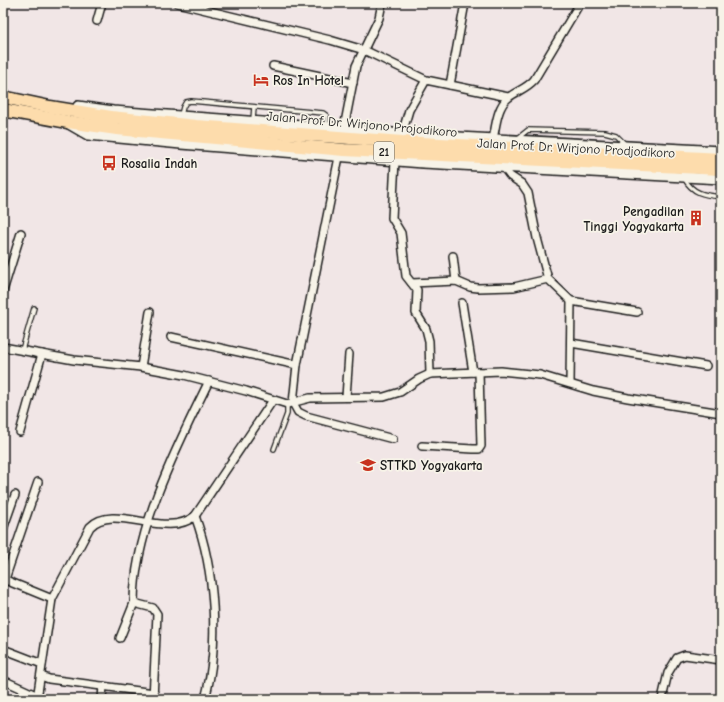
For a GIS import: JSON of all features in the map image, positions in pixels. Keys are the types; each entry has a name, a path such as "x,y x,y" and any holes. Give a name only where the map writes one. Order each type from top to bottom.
{"highway":[{"name":"21","path":"3,97 49,113"},
{"name":"21","path":"3,110 49,113"},
{"name":"Jalan Prof. Dr. Wirjono Prodjodikoro","path":"49,113 181,140 420,155 716,164"},
{"name":"Jalan Prof. Dr. Wirjono Projodikoro","path":"68,116 111,117 196,126 716,164"}],"street":[{"path":"97,21 102,3"},
{"path":"177,3 330,40 364,50 426,80 508,97"},
{"path":"344,128 356,66 379,18 382,3"},
{"path":"450,85 465,3"},
{"path":"493,139 502,104 508,97 528,86 534,80 580,3"},
{"path":"273,66 353,83"},
{"path":"402,134 409,110 426,80"},
{"path":"68,116 78,106 402,134 627,146 716,164"},
{"path":"181,140 339,157 504,168 684,177 716,164"},
{"path":"290,404 339,157"},
{"path":"396,161 392,218 401,232 406,276 416,287 418,295 415,306 416,313 426,329 429,341 430,374"},
{"path":"504,168 510,176 522,184 528,193 537,238 548,279 571,301 637,312"},
{"path":"3,291 21,233"},
{"path":"453,256 456,281"},
{"path":"412,283 456,281 470,287 478,288 514,287 548,279"},
{"path":"570,383 571,301"},
{"path":"422,446 473,450 479,449 482,446 476,372 462,303"},
{"path":"141,367 150,312"},
{"path":"171,337 297,365"},
{"path":"571,343 706,366"},
{"path":"3,347 74,360 141,367 209,381 290,404 310,398 384,397 394,395 430,374 501,371 540,375 628,398 721,413"},
{"path":"20,432 42,354"},
{"path":"346,397 348,354"},
{"path":"120,638 134,603 135,574 147,523 187,427 209,381"},
{"path":"3,680 37,697 52,599 90,527 95,522 109,518 147,523 174,524 189,521 195,516 273,400"},
{"path":"290,404 298,412 306,416 393,440"},
{"path":"38,482 4,579 52,599"},
{"path":"3,529 15,495"},
{"path":"195,516 208,558 212,592 213,668 205,699"},
{"path":"41,676 49,679 103,686 153,696 157,614 153,608 134,603"},
{"path":"3,649 42,664"},
{"path":"662,699 668,673 677,658 685,655 721,660"},
{"path":"102,699 103,686"}],"lane":[{"path":"181,115 186,102 191,101 325,114 326,127"},
{"path":"253,121 254,107"},
{"path":"684,177 690,188 700,195 721,197"},
{"path":"22,350 34,308"},
{"path":"274,449 290,404"}],"place":[{"name":"Ros In Hotel","path":"261,80"},
{"name":"Rosalia Indah","path":"109,163"},
{"name":"Pengadilan Tinggi Yogyakarta","path":"696,218"},
{"name":"STTKD Yogyakarta","path":"368,465"}]}
